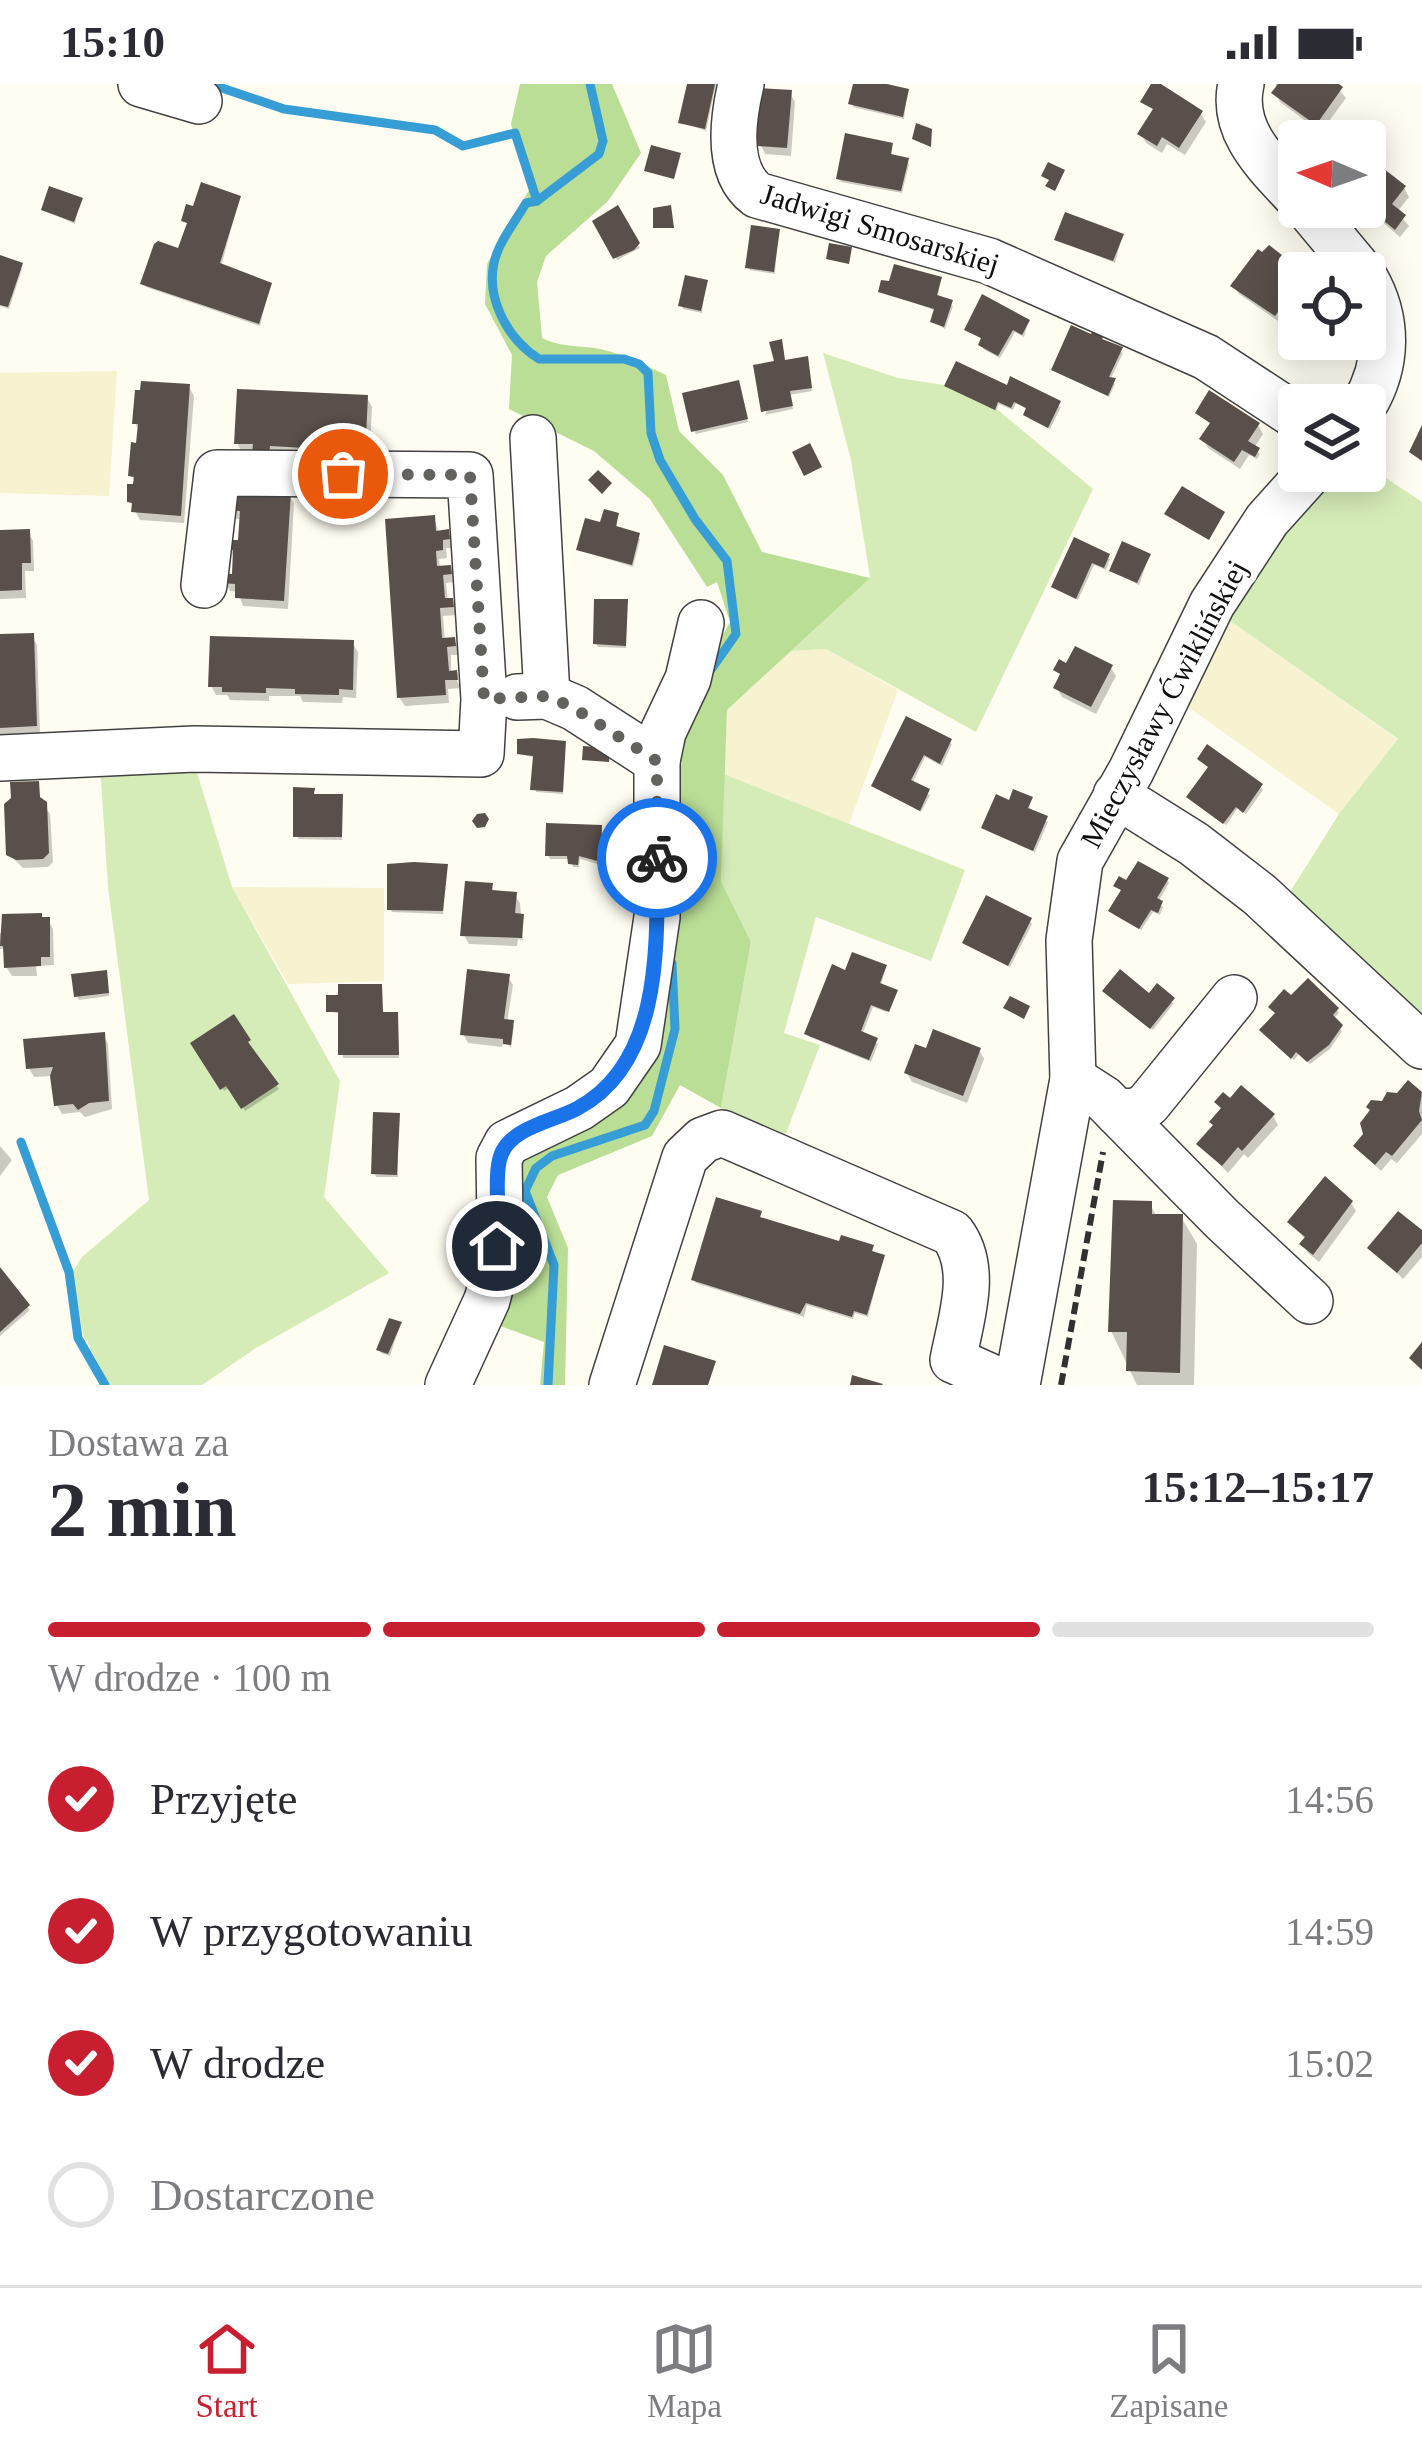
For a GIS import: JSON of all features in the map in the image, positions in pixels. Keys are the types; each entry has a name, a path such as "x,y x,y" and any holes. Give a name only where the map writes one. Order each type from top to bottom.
{"street":[{"path":"141,84 199,101"},
{"name":"Jadwigi Smosarskiej","path":"740,84 736,153 746,187 758,195 989,261 1206,357 1278,404"},
{"path":"1241,84 1240,122 1278,175"},
{"path":"1324,228 1344,252"},
{"path":"1374,384 1402,341 1386,314"},
{"path":"533,438 547,696"},
{"path":"0,758 194,749 481,754 484,699 470,475 217,473 204,585"},
{"name":"Mieczysławy Ćwiklińskiej","path":"1013,1385 1072,1079 1072,903 1080,862 1238,562 1294,492"},
{"path":"448,1385 487,1300 495,1270 499,1158 507,1143 579,1108 609,1087 638,1045 657,917 657,761 664,732 688,679 701,623"},
{"path":"484,699 547,696 657,761"},
{"path":"1117,795 1194,844 1260,895 1422,1046"},
{"path":"1110,1132 1148,1104 1234,998"},
{"path":"1072,1079 1110,1132 1222,1219 1310,1300"},
{"path":"612,1385 685,1157 703,1140 722,1133 952,1233 964,1250 968,1275 953,1360 1013,1385"}],"path":[{"path":"1061,1385 1110,1132"}],"shaded area":[{"path":"117,371 109,496 0,493 0,373"},
{"path":"1219,613 1398,740 1339,814 1178,700"},
{"path":"826,649 898,690 849,824 724,774 727,710 791,651"},
{"path":"232,887 384,888 384,981 288,984"}],"green space":[{"path":"520,84 612,84 641,153 608,201 546,256 537,282 542,338 609,351 666,375 679,431 723,475 762,552 870,578 727,710 721,881 751,942 721,1108 680,1085 652,1136 558,1175 547,1197 568,1248 565,1385 540,1385 544,1342 492,1323 511,1194 524,1149 605,1104 665,764 697,682 730,622 717,582 707,587 650,499 594,451 509,409 512,355 485,304 487,264 529,190 511,124"},
{"path":"823,353 898,378 944,385 999,411 1093,489 976,732 826,649 791,651 870,577 851,460"},
{"path":"1386,478 1422,502 1422,1029 1283,903 1339,814 1398,739 1219,613 1314,492 1386,492"},
{"path":"100,764 195,766 232,887 340,1081 324,1197 389,1273 256,1348 202,1385 109,1385 83,1334 72,1273 82,1257 149,1200 108,887"},
{"path":"724,774 965,870 931,961 816,917 784,1033 820,1045 785,1136 721,1108 751,942 721,881"}],"building":[{"path":"687,84 715,84 705,129 678,123"},
{"path":"853,84 909,89 903,117 848,104"},
{"path":"1151,84 1161,84 1203,111 1179,148 1162,137 1157,146 1137,134 1153,109 1140,102"},
{"path":"1278,84 1343,87 1320,120 1309,120 1271,93"},
{"path":"760,88 792,90 787,148 757,146 757,129 750,128"},
{"path":"916,123 932,129 931,147 912,139"},
{"path":"845,133 893,143 891,154 909,158 901,191 836,179"},
{"path":"651,145 681,153 674,179 644,171"},
{"path":"1048,162 1065,170 1055,191 1045,186 1049,180 1041,176"},
{"path":"1386,170 1406,186 1392,204 1406,215 1395,230 1386,222"},
{"path":"201,182 241,196 220,263 272,283 259,324 140,284 154,244 158,241 178,248 187,223 181,221 186,204 193,206"},
{"path":"49,186 83,198 74,222 41,210"},
{"path":"618,205 640,243 613,259 592,221"},
{"path":"671,205 674,228 653,228 653,208"},
{"path":"1065,212 1124,234 1113,261 1054,240"},
{"path":"751,225 780,229 774,272 745,268"},
{"path":"829,243 852,247 849,264 826,259"},
{"path":"1269,245 1278,252 1275,316 1230,286 1258,249 1262,252"},
{"path":"0,255 23,263 8,307 0,305"},
{"path":"894,264 942,277 937,295 953,300 944,327 930,322 934,309 878,292 881,280 889,281"},
{"path":"685,275 708,280 701,311 678,306"},
{"path":"982,294 1030,320 1022,335 1013,330 998,356 978,345 981,338 964,330"},
{"path":"1071,325 1091,334 1094,326 1104,331 1102,339 1123,347 1109,377 1116,378 1108,396 1051,370"},
{"path":"782,339 785,360 808,356 812,388 790,391 793,406 761,412 753,365 774,361 769,342"},
{"path":"956,361 1007,385 1010,376 1061,401 1048,428 1023,415 1026,408 1014,402 1011,408 998,402 995,410 944,386"},
{"path":"739,380 748,419 691,432 682,393"},
{"path":"141,381 190,384 181,516 131,512 132,503 127,502 127,484 133,484 134,477 128,476 131,442 136,443 138,424 132,424 135,390 140,390"},
{"path":"237,389 368,395 365,458 356,458 356,449 323,447 323,456 305,455 305,448 270,446 269,454 252,453 253,444 234,444"},
{"path":"1209,390 1260,423 1248,441 1260,448 1255,457 1242,450 1234,462 1199,439 1210,423 1195,413"},
{"path":"1422,425 1422,461 1409,452"},
{"path":"810,443 822,467 804,476 792,452"},
{"path":"598,470 612,483 602,494 588,480"},
{"path":"1182,486 1225,512 1209,540 1164,514"},
{"path":"236,488 291,492 284,601 235,598 235,584 222,583 222,573 232,574 233,550 224,549 225,540 238,540 240,511 226,511"},
{"path":"604,509 619,513 616,526 640,533 632,565 576,550 585,518 600,522"},
{"path":"435,515 436,531 449,529 450,539 443,540 443,550 436,551 437,566 451,565 452,574 443,575 445,598 453,598 454,607 440,608 442,638 455,637 456,646 447,647 449,671 457,670 458,680 445,680 446,695 397,698 385,519"},
{"path":"30,529 31,563 22,563 22,590 0,591 0,530"},
{"path":"1074,537 1110,554 1104,568 1092,563 1076,599 1051,587"},
{"path":"1122,541 1151,554 1137,583 1109,571"},
{"path":"594,599 628,599 626,646 593,644"},
{"path":"34,633 37,726 0,728 0,634"},
{"path":"210,636 354,640 353,690 339,689 339,695 266,688 266,693 222,692 222,687 208,687"},
{"path":"1075,646 1113,665 1091,707 1053,688 1060,674 1053,670 1059,659 1066,663"},
{"path":"906,716 952,739 940,764 924,755 911,780 930,789 920,811 871,786"},
{"path":"517,739 566,741 563,792 530,790 533,756 517,754"},
{"path":"1207,744 1263,784 1243,813 1236,807 1223,824 1186,797 1208,767 1197,759"},
{"path":"583,746 610,748 609,762 582,760"},
{"path":"39,781 40,797 47,802 49,853 43,859 16,860 6,855 4,804 11,798 10,782"},
{"path":"293,787 315,788 314,794 343,794 342,837 293,837"},
{"path":"1013,789 1033,797 1028,808 1048,816 1033,851 981,828 996,794 1009,800"},
{"path":"485,813 489,819 485,827 477,828 472,821"},
{"path":"546,823 602,825 601,862 579,856 578,865 568,864 567,856 545,856"},
{"path":"1138,861 1169,878 1157,898 1163,901 1158,913 1151,910 1139,929 1108,911 1121,890 1113,886 1119,876 1126,880"},
{"path":"387,864 448,864 443,911 387,910"},
{"path":"465,881 493,883 492,890 517,892 515,913 524,914 522,938 460,936"},
{"path":"986,895 1032,918 1008,966 962,943"},
{"path":"2,914 50,917 50,957 41,957 41,966 4,968"},
{"path":"852,952 887,965 880,983 898,990 889,1012 871,1005 861,1031 878,1038 869,1060 804,1034 832,964 845,970"},
{"path":"467,969 510,974 504,1019 514,1020 511,1045 503,1044 503,1039 460,1035"},
{"path":"1120,969 1149,993 1157,983 1175,998 1150,1029 1102,991"},
{"path":"107,970 109,993 74,997 71,974"},
{"path":"1308,978 1339,1008 1333,1015 1343,1025 1329,1045 1307,1062 1296,1052 1291,1059 1259,1030 1275,1013 1268,1007 1284,989 1291,995"},
{"path":"338,984 382,984 383,1012 398,1012 399,1055 338,1055 338,1012 326,1012 326,995 338,995"},
{"path":"1010,996 1030,1006 1024,1019 1003,1008"},
{"path":"234,1014 279,1084 241,1109 226,1086 220,1090 190,1043"},
{"path":"933,1029 981,1048 963,1096 904,1073 915,1044 926,1048"},
{"path":"105,1032 109,1101 89,1103 78,1110 73,1104 54,1106 53,1067 26,1069 23,1039"},
{"path":"1408,1080 1422,1092 1422,1120 1392,1156 1386,1152 1375,1165 1353,1146 1363,1134 1360,1123 1370,1110 1366,1107 1371,1100 1382,1101 1387,1092 1397,1093"},
{"path":"1241,1085 1275,1114 1222,1166 1196,1144 1221,1108 1214,1102 1223,1092 1230,1098"},
{"path":"373,1112 400,1113 397,1175 371,1174"},
{"path":"1325,1176 1353,1201 1313,1255 1299,1244 1305,1237 1287,1222"},
{"path":"716,1197 762,1211 760,1217 839,1241 841,1235 874,1245 872,1251 885,1255 867,1315 854,1311 852,1317 806,1303 800,1314 691,1280"},
{"path":"1113,1200 1152,1201 1152,1214 1183,1214 1180,1373 1126,1371 1127,1332 1108,1332"},
{"path":"1398,1211 1422,1230 1422,1243 1397,1273 1367,1248"},
{"path":"0,1267 30,1305 0,1332"},
{"path":"389,1318 402,1322 388,1354 376,1350"},
{"path":"1422,1342 1422,1370 1409,1358"},
{"path":"664,1345 716,1361 708,1385 652,1385"},
{"path":"852,1375 883,1384 850,1385"}],"waterway":[{"path":"210,84 284,109 435,130 463,146 515,133 537,201"},
{"path":"590,84 603,141 599,154 537,201 526,203 497,253 495,299 507,327 539,359 624,359 648,373 651,433 660,460 727,561 736,634 710,671"},
{"path":"548,1385 554,1265 525,1191 536,1168 552,1156 645,1125 654,1111 675,1029 672,963"},
{"path":"21,1142 69,1272 78,1338 105,1385"}],"way so far":[{"path":"343,474 470,475 484,699 547,696 657,761 657,858"}],"route":[{"path":"497,1246 499,1158 507,1143 579,1108 609,1087 638,1045 657,917 657,858"}]}
